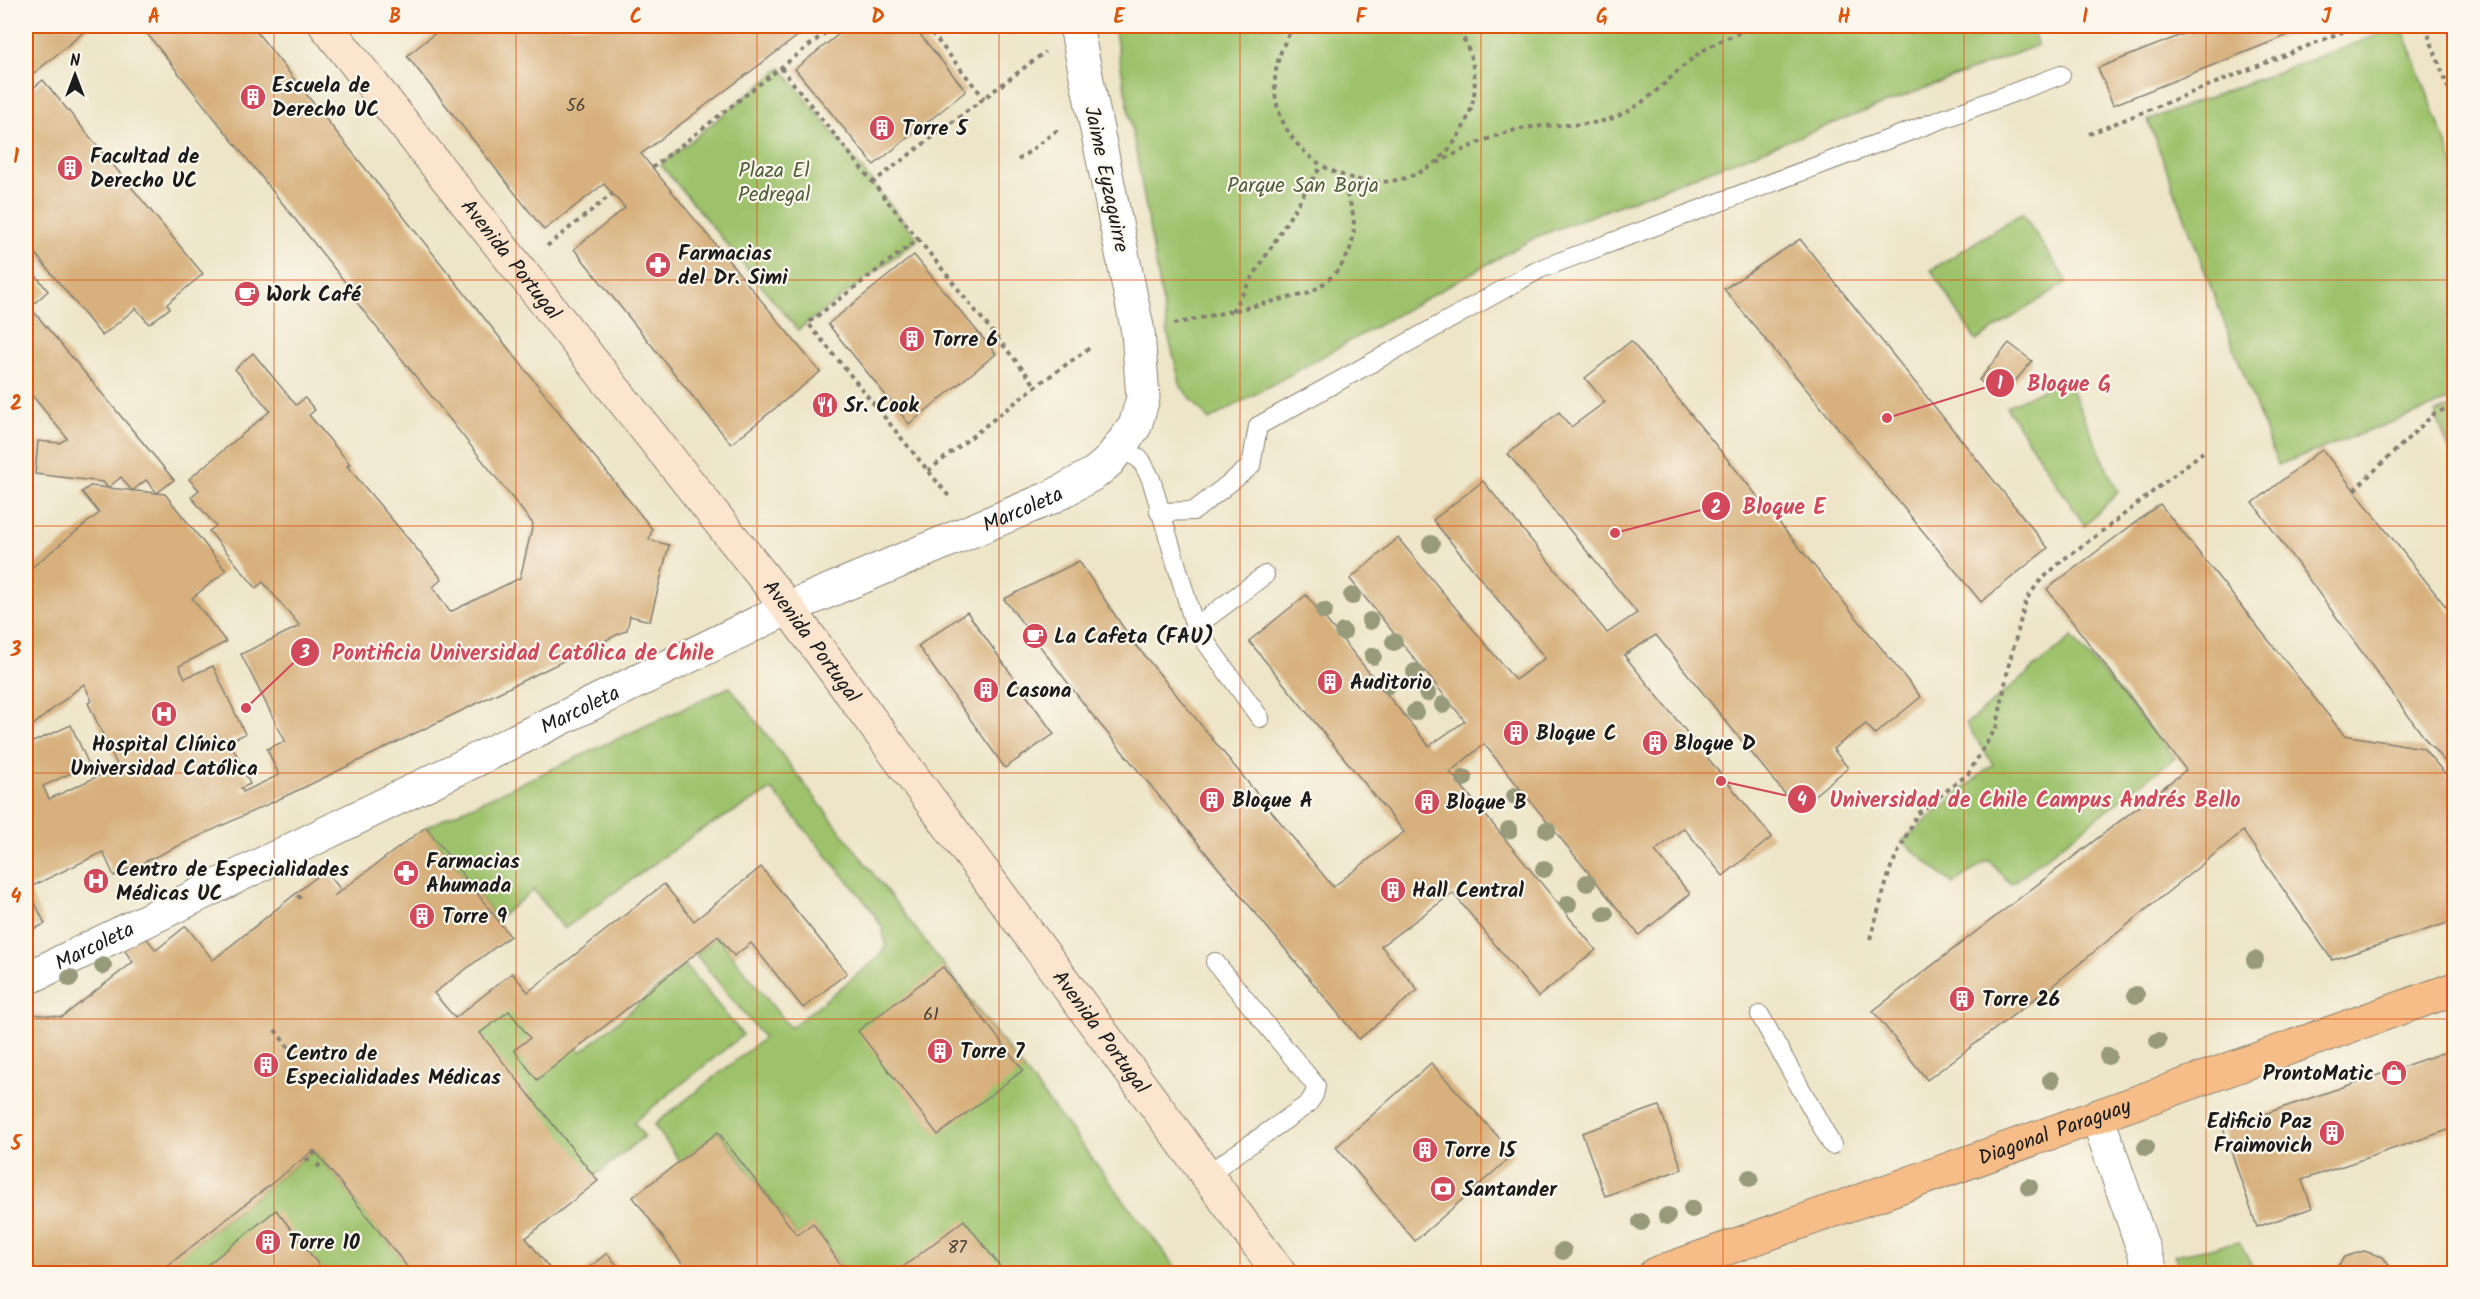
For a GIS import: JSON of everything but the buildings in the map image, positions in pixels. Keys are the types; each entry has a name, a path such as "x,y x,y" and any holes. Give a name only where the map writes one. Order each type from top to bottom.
{"main road":[{"name":"Avenida Portugal","path":"326,26 788,608 1280,1274"},
{"name":"Diagonal Paraguay","path":"1655,1274 2454,989"}],"street":[{"name":"Jaime Eyzaguirre","path":"1076,27 1138,332"},
{"name":"Marcoleta","path":"26,978 788,608 1052,497 1095,472 1109,461 1135,426 1143,398 1138,332"},
{"path":"2097,1116 2152,1274"}],"lane":[{"path":"1159,512 1194,511 1251,466 1258,426 1540,269 2061,75"},
{"path":"1120,447 1141,460 1151,479 1195,627 1260,718"},
{"path":"1195,627 1265,574"},
{"path":"1206,1175 1308,1104 1314,1095 1316,1086 1215,962"},
{"path":"1760,1015 1832,1145"}],"path":[{"path":"652,168 834,26"},
{"path":"926,26 984,98"},
{"path":"1289,26 1277,62 1275,85 1278,107 1286,128 1299,147 1321,166 1335,174 1358,181 1383,182 1406,177 1464,149 1525,128 1591,123 1611,119 1630,111 1649,99 1695,56 1753,26"},
{"path":"1285,39 1294,26"},
{"path":"1429,167 1453,145 1462,132 1472,109 1475,85 1472,61 1464,37 1456,26"},
{"path":"2089,134 2356,26"},
{"path":"2424,26 2454,103"},
{"path":"873,183 1076,27"},
{"path":"781,68 1036,386"},
{"path":"1017,160 1092,104"},
{"path":"1232,311 1321,166"},
{"path":"1138,332 1306,294 1323,286 1337,274 1347,258 1353,241 1355,223 1345,187 1335,174"},
{"path":"545,247 612,194"},
{"path":"918,239 808,323 975,530"},
{"path":"928,471 1036,386 1091,347"},
{"path":"2354,490 2435,413 2454,406"},
{"path":"1870,939 1891,867 1917,814 1968,774 1997,726 2009,664 2026,600 2039,582 2064,559 2203,452"},
{"path":"298,895 302,901"},
{"path":"275,1030 292,1052"},
{"path":"306,1161 316,1152"},
{"path":"317,1167 323,1161"}],"green space":[{"name":"Parque San Borja","path":"1114,26 2031,26 2038,45 1536,237 1209,420 1181,387 1168,334"},
{"path":"2402,26 2454,165 2454,399 2278,465 2148,120"},
{"name":"Plaza El Pedregal","path":"781,68 918,239 798,330 661,165"},
{"path":"2022,213 2067,282 1976,341 1931,270"},
{"path":"2066,378 2118,492 2085,526 2006,407"},
{"path":"2454,406 2454,462 2435,413"},
{"path":"2072,637 2175,758 2011,884 1988,860 1953,884 1902,841 1993,764 1966,724"},
{"path":"730,687 1180,1273 846,1273 813,1224 797,1235 719,1132 680,1161 654,1125 764,1038 696,955 717,936 790,1028 879,957 886,945 882,927 868,905 772,790 698,832 564,929 534,890 497,919 426,827"},
{"path":"685,965 743,1035 634,1122 644,1136 506,1248 388,1098 530,992 581,1052"},
{"path":"314,1150 413,1273 153,1273 206,1236"},
{"path":"2240,1242 2255,1273 2181,1273 2174,1255"}],"place":[{"name":"Escuela de Derecho UC","path":"253,97"},
{"name":"Torre 5","path":"882,128"},
{"name":"Facultad de Derecho UC","path":"70,168"},
{"name":"Farmacias del Dr. Simi","path":"658,265"},
{"name":"Work Café","path":"247,294"},
{"name":"Torre 6","path":"912,339"},
{"name":"Sr. Cook","path":"825,405"},
{"name":"Bloque G","path":"1887,418"},
{"name":"Bloque E","path":"1615,533"},
{"name":"La Cafeta (FAU)","path":"1035,636"},
{"name":"Auditorio","path":"1330,682"},
{"name":"Casona","path":"986,690"},
{"name":"Pontificia Universidad Católica de Chile","path":"246,708"},
{"name":"Hospital Clínico Universidad Católica","path":"164,714"},
{"name":"Bloque C","path":"1516,733"},
{"name":"Bloque D","path":"1655,743"},
{"name":"Universidad de Chile Campus Andrés Bello","path":"1721,781"},
{"name":"Bloque A","path":"1212,800"},
{"name":"Bloque B","path":"1427,802"},
{"name":"Farmacias Ahumada","path":"406,873"},
{"name":"Centro de Especialidades Médicas UC","path":"96,881"},
{"name":"Hall Central","path":"1393,890"},
{"name":"Torre 9","path":"422,916"},
{"name":"Torre 26","path":"1962,999"},
{"name":"Torre 7","path":"940,1051"},
{"name":"Centro de Especialidades Médicas","path":"266,1065"},
{"name":"ProntoMatic","path":"2394,1073"},
{"name":"Edificio Paz Fraimovich","path":"2332,1133"},
{"name":"Torre 15","path":"1425,1150"},
{"name":"Santander","path":"1443,1189"},
{"name":"Torre 10","path":"268,1242"}]}
